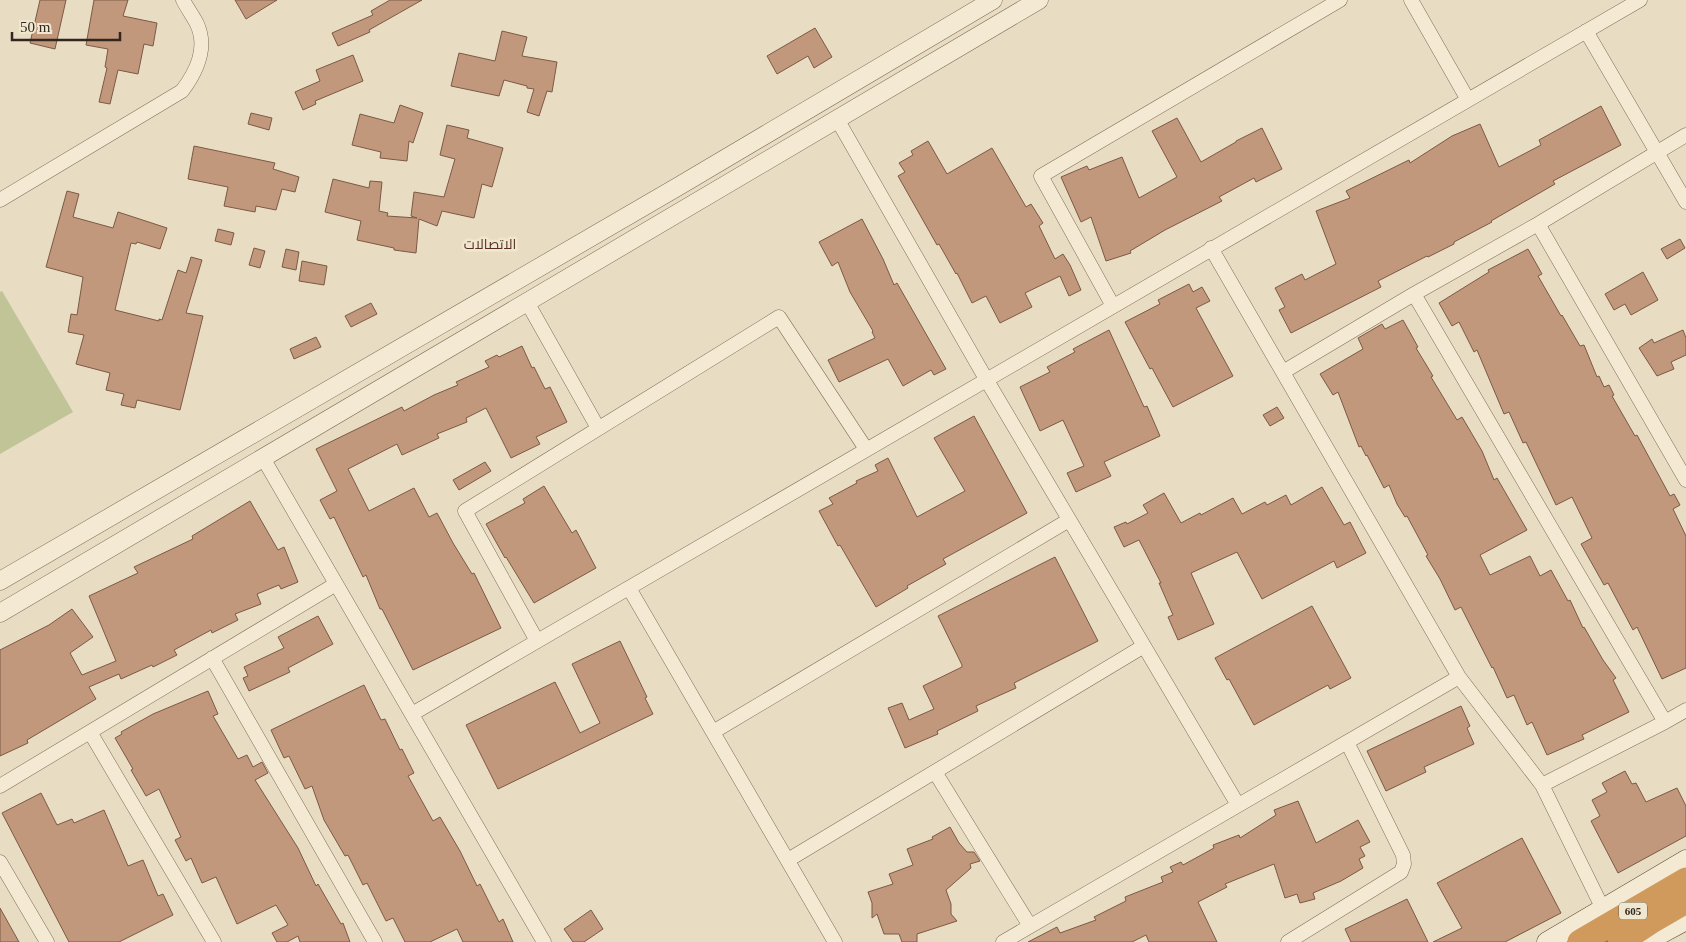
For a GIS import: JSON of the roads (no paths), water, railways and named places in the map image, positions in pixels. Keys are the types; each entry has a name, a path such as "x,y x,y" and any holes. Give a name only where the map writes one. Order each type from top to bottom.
{"highway":[{"name":"605","path":"1580,942 1686,880"},
{"name":"605","path":"1620,942 1686,901"}],"main road":[{"path":"1547,942 1686,860"},
{"path":"1645,942 1686,920"}],"street":[{"path":"0,200 182,91 193,77 203,46 198,25 183,0"},
{"path":"0,581 679,186 993,0"},
{"path":"0,613 1039,0"},
{"path":"1113,306 1041,176 1340,0"},
{"path":"1410,0 1468,100"},
{"path":"412,714 1640,0"},
{"path":"1586,32 1686,202"},
{"path":"837,119 986,380 1238,805"},
{"path":"1283,372 1414,294 1538,224 1686,135"},
{"path":"1538,224 1686,480"},
{"path":"1211,248 1460,677 1542,785 1603,909"},
{"path":"1414,294 1665,722"},
{"path":"527,302 598,428"},
{"path":"537,641 465,511 778,317 866,449"},
{"path":"263,458 544,942"},
{"path":"713,732 1069,520"},
{"path":"0,786 336,584"},
{"path":"628,588 835,942"},
{"path":"788,860 1144,646"},
{"path":"212,658 375,942"},
{"path":"1004,942 1460,677"},
{"path":"1542,785 1686,710"},
{"path":"90,732 214,942"},
{"path":"1288,942 1401,872 1404,864 1403,855 1346,742"},
{"path":"935,772 1030,926"},
{"path":"0,862 47,942"}],"district":[{"name":"الاتصالات","path":"490,244"}]}
